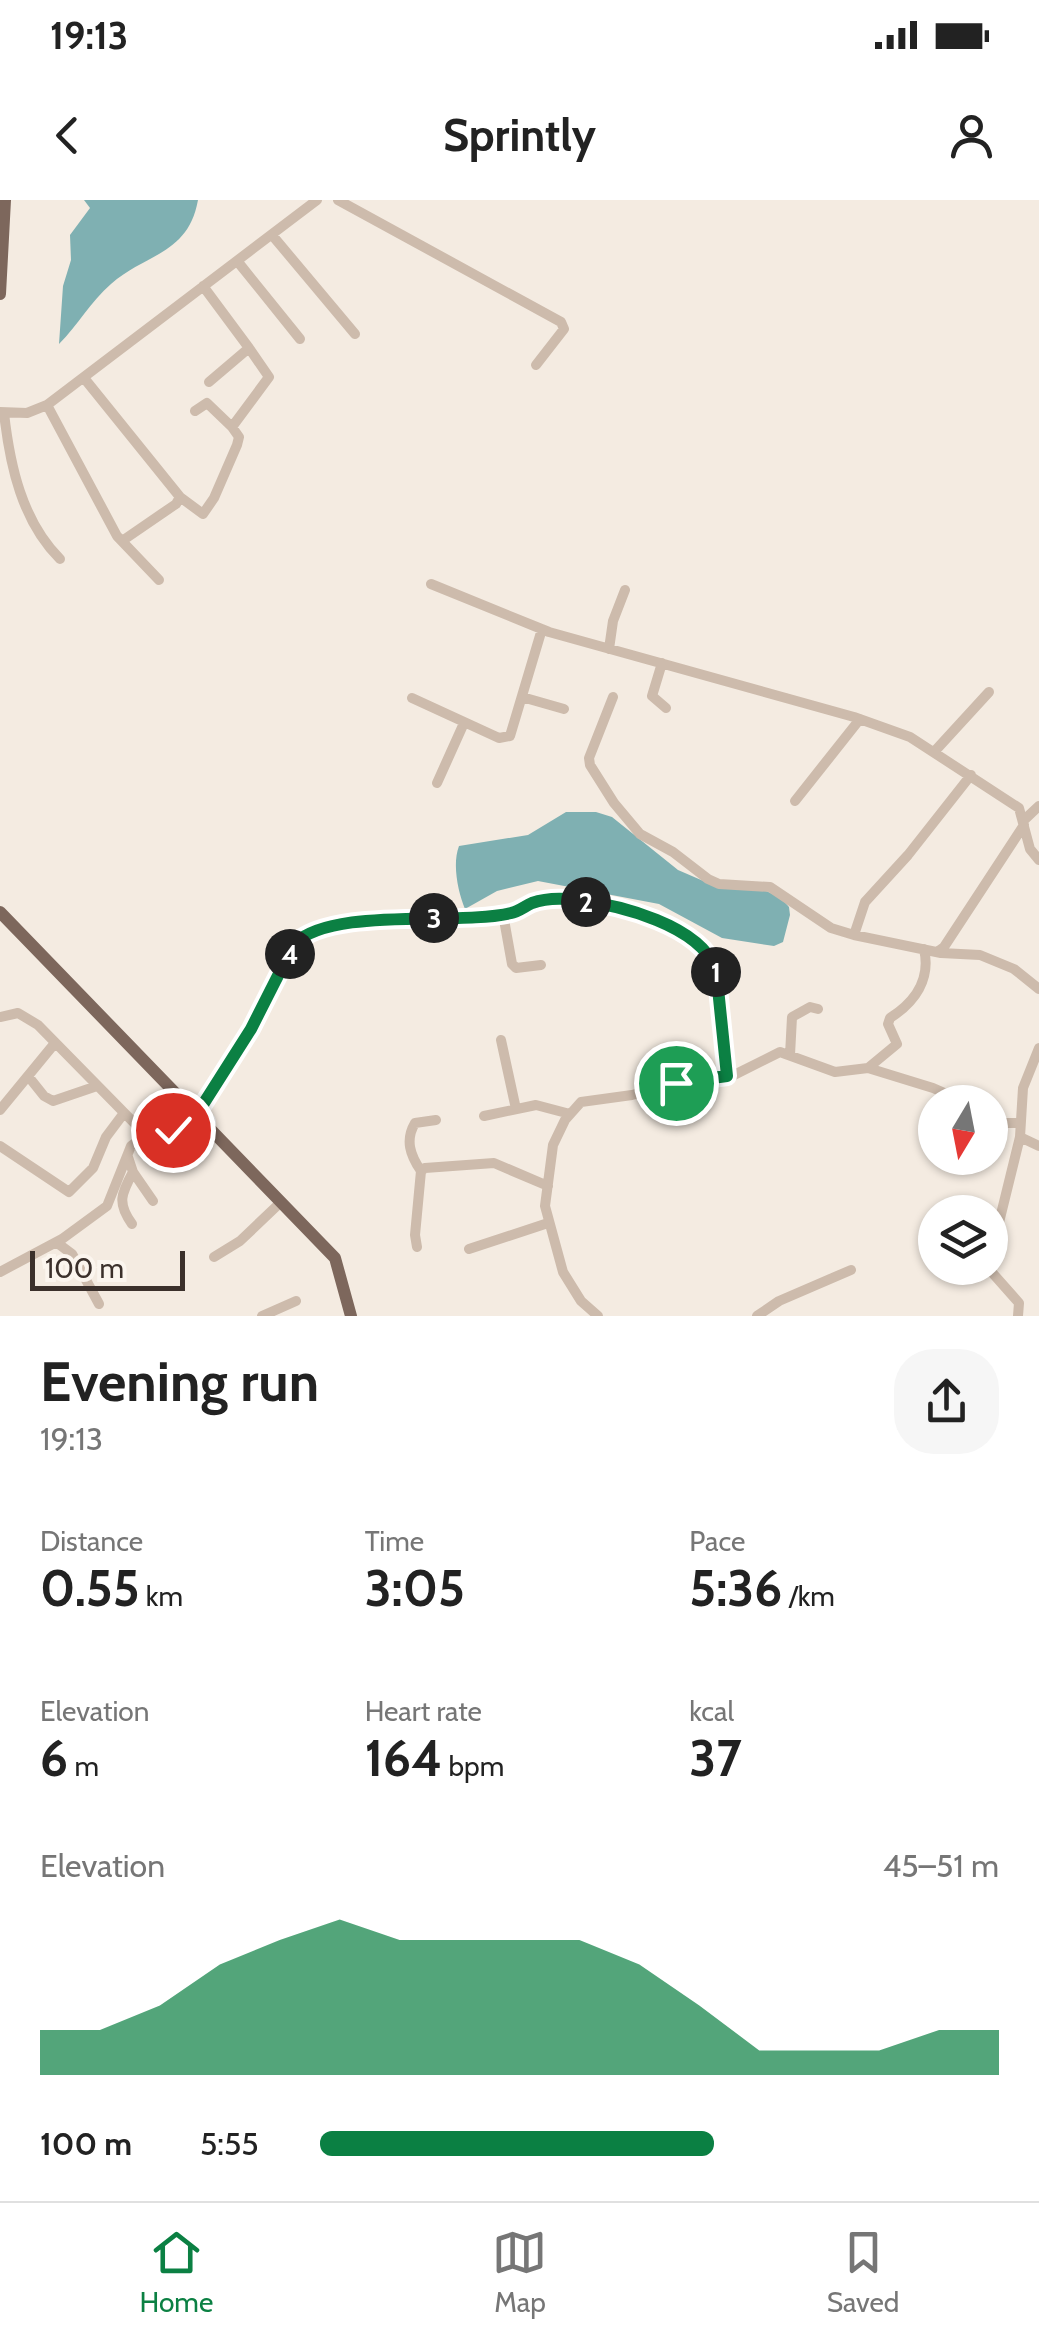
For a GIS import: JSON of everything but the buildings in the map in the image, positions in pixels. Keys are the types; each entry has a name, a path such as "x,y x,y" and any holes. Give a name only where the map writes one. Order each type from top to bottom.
{"main road":[{"path":"0,294 5,200"},
{"path":"0,912 335,1258 351,1316"}],"street":[{"path":"60,560 42,541 20,492 9,458 2,413 27,413 47,406 317,200"},
{"path":"338,200 561,322 564,329 536,366"},
{"path":"272,235 356,334"},
{"path":"238,262 300,339"},
{"path":"203,286 269,377 232,427"},
{"path":"208,382 249,348"},
{"path":"84,378 180,496 203,514 214,498 239,437 207,403 195,411"},
{"path":"47,406 122,541 160,580"},
{"path":"122,541 176,504 180,496"},
{"path":"432,584 542,629 910,736 1020,808 1030,849 1039,860"},
{"path":"609,648 626,590"},
{"path":"412,698 499,738 510,736 542,629"},
{"path":"662,663 652,696 666,708"},
{"path":"934,752 989,692"},
{"path":"522,697 564,709"},
{"path":"614,697 588,758 614,803 640,834 714,882 770,887 831,928 938,952 980,955 1014,969 1039,988"},
{"path":"795,801 860,719"},
{"path":"437,783 464,723"},
{"path":"854,935 865,902 971,775"},
{"path":"938,952 1023,823 1039,806"},
{"path":"0,1272 94,1219 107,1206 131,1146 146,1136 201,1118 294,944 332,925 513,913 548,899 577,900 646,915 706,951 716,969 727,1076"},
{"path":"503,914 512,964 516,968 541,965"},
{"path":"868,1068 897,1044 888,1024 923,984 924,949"},
{"path":"790,1055 792,1016 810,1008 818,1009"},
{"path":"0,1017 13,1012 22,1015 55,1043 146,1136"},
{"path":"500,1040 516,1110"},
{"path":"0,1110 55,1043"},
{"path":"1006,1195 1020,1138 1023,1088 1039,1048"},
{"path":"598,1316 582,1301 563,1272 545,1206 552,1146 581,1102 727,1076 780,1052 835,1072 868,1068 923,1085"},
{"path":"28,1076 53,1101 98,1086"},
{"path":"484,1116 536,1105 570,1114"},
{"path":"0,1146 69,1192 93,1168 106,1137 124,1114"},
{"path":"417,1247 421,1171 410,1149 411,1130 415,1123 436,1120"},
{"path":"1008,1123 1020,1123"},
{"path":"1020,1138 1039,1146"},
{"path":"128,1156 133,1172 153,1201"},
{"path":"421,1171 443,1165 494,1163 548,1186"},
{"path":"132,1224 120,1206 133,1172"},
{"path":"214,1257 240,1241 281,1202"},
{"path":"469,1249 548,1223"},
{"path":"56,1242 72,1254 100,1304"},
{"path":"757,1316 780,1301 851,1270"},
{"path":"1003,1285 1019,1303 1018,1316"},
{"path":"262,1316 296,1301"}],"water":[{"path":"84,200 198,200 193,218 175,243 111,284 59,344 63,286 71,260 70,235 90,208"},
{"path":"566,812 596,812 612,817 678,870 715,886 758,887 781,898 790,915 783,942 774,946 722,938 659,904 538,881 497,891 465,909 457,878 459,846 528,835"}],"route":[{"path":"173,1130 206,1122 197,1114 251,1029 294,944 310,932 332,925 513,913 548,899 577,900 646,915 669,926 712,958 727,1076 676,1083"}]}
